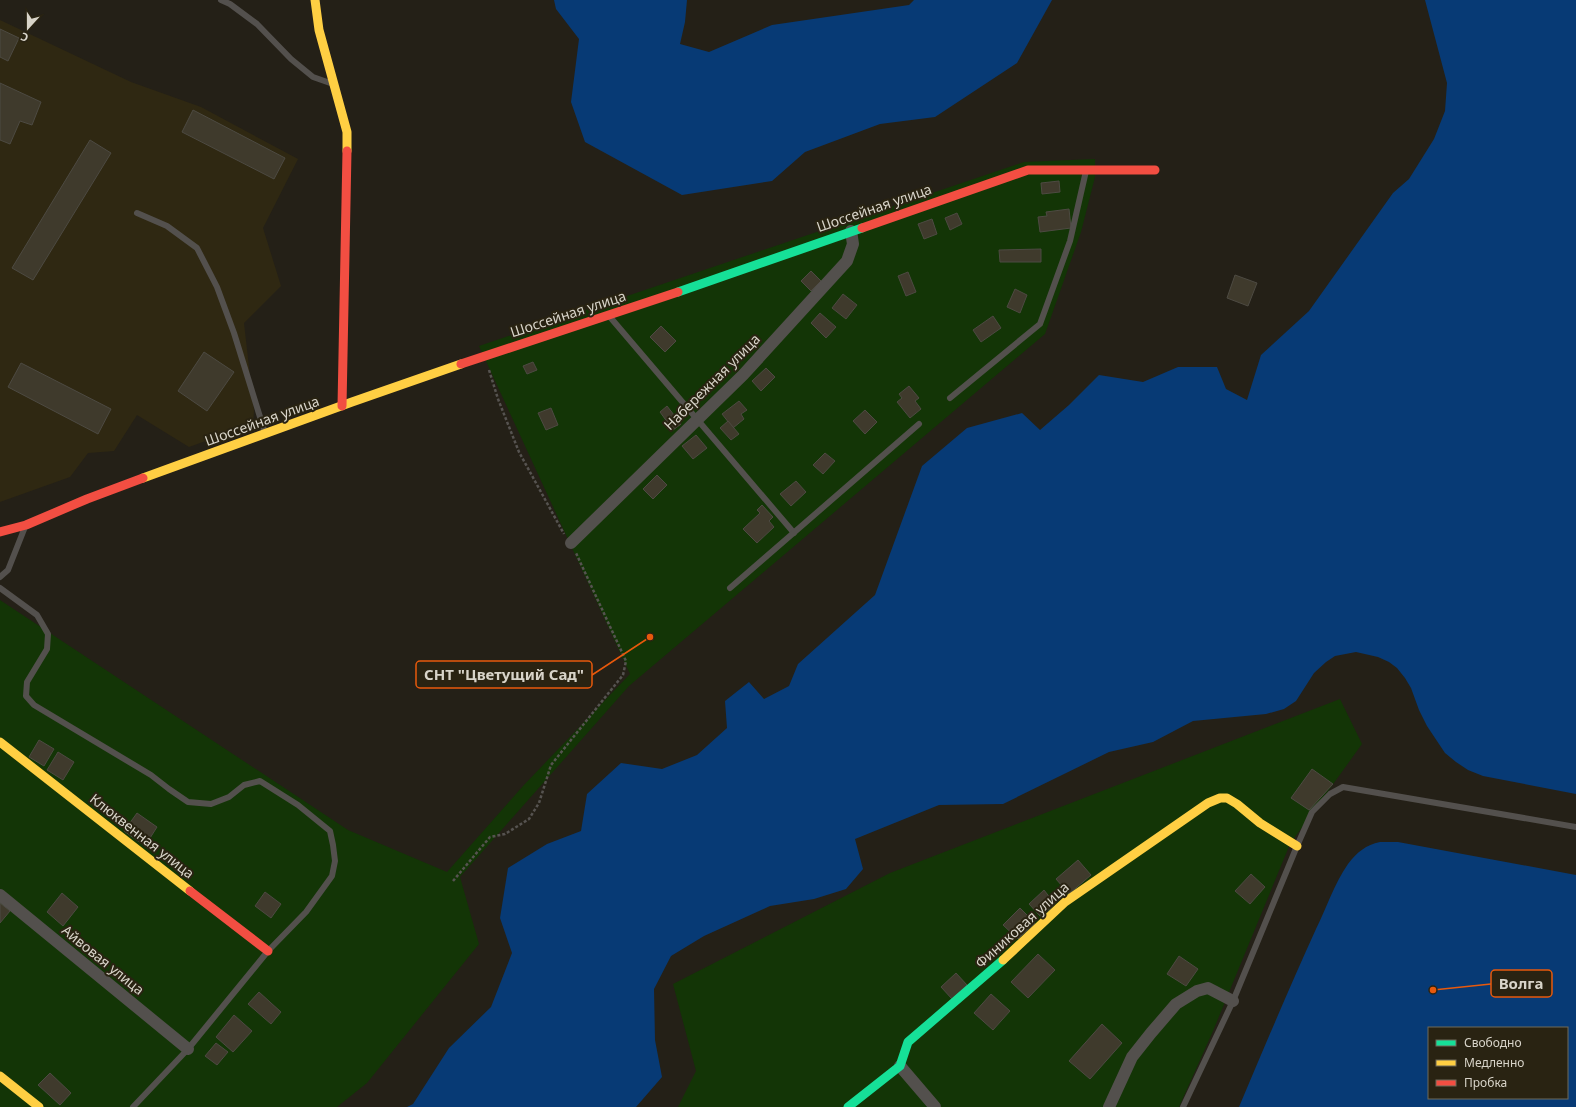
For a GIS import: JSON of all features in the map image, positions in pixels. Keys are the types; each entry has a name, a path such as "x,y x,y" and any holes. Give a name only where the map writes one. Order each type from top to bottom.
{"street":[{"path":"315,0 319,30 347,132 342,406"},
{"name":"Шоссейная улица","path":"0,532 26,525 87,499 342,406 485,356 609,316 1028,170 1155,170"},
{"name":"Набережная улица","path":"571,543 743,375 847,260 853,244 851,231"},
{"name":"Клюквенная улица","path":"0,742 128,844 268,951"},
{"name":"Финиковая улица","path":"900,1066 908,1042 987,975 1065,902 1208,803 1220,798 1227,798 1237,804 1260,823 1297,846"},
{"name":"Айвовая улица","path":"0,895 188,1049"},
{"path":"1109,1107 1132,1057 1176,1004 1197,991 1208,988 1233,1001"},
{"path":"848,1107 900,1066 935,1107"},
{"path":"0,1076 39,1107"}],"lane":[{"path":"221,0 230,4 257,24 291,59 313,77 334,85"},
{"path":"950,398 1040,324 1070,240 1086,171"},
{"path":"137,213 167,226 197,248 217,287 234,333 265,434"},
{"path":"609,316 794,533"},
{"path":"730,588 919,424"},
{"path":"0,577 8,570 26,525"},
{"path":"0,588 37,615 48,634 47,649 27,682 26,696 34,705 151,775 188,802 211,804 229,797 244,785 260,781 298,804 330,831 335,861 332,876 306,912 268,951 188,1049 133,1107"},
{"path":"1183,1107 1233,1001 1312,812 1330,794 1343,787 1576,827"}],"path":[{"path":"454,881 490,837 505,834 529,819 539,803 551,765 623,675 626,661 571,543 561,530 520,452 498,400 485,356"}],"shaded area":[{"path":"0,20 131,82 201,107 298,159 263,228 281,286 244,323 254,411 253,424 189,447 137,415 114,451 88,453 70,477 0,502"}],"green space":[{"path":"1095,159 1095,177 1081,232 1045,334 629,686 460,877 479,944 367,1083 337,1107 0,1107 0,600 348,830 447,872 523,786 630,674 479,346 1024,162"},
{"path":"1340,699 1362,744 1290,844 1213,1031 1179,1107 678,1107 696,1071 673,984 890,873"}],"water":[{"path":"554,0 687,0 685,22 680,44 709,52 772,25 909,5 914,0 1052,0 1017,63 935,117 880,124 805,152 772,181 682,195 585,142 571,102 579,39 556,9"},
{"path":"1425,0 1576,0 1576,794 1483,776 1468,770 1445,753 1427,726 1411,688 1397,668 1378,657 1356,652 1335,656 1314,673 1296,701 1284,709 1266,714 1193,721 1153,742 1109,752 1003,804 939,805 855,839 863,869 846,889 814,899 770,906 704,936 671,956 654,989 655,1040 662,1077 636,1107 407,1107 413,1104 449,1048 491,1007 512,953 500,918 508,868 547,844 581,831 587,794 621,763 662,769 697,755 727,728 725,701 749,682 764,699 789,686 798,664 875,595 922,466 967,428 1022,413 1040,430 1069,405 1099,375 1143,382 1178,367 1217,367 1226,389 1247,400 1261,355 1309,311 1393,193 1409,179 1434,139 1445,111 1447,83"},
{"path":"1380,842 1398,842 1576,875 1576,1107 1239,1107 1296,973 1339,879 1348,864 1366,847"}],"building":[{"path":"0,29 19,38 8,61 0,57"},
{"path":"0,83 41,102 32,125 20,121 10,144 0,140"},
{"path":"193,110 285,158 274,179 182,132"},
{"path":"90,140 111,153 33,280 12,268"},
{"path":"1059,181 1060,192 1042,194 1041,183"},
{"path":"1069,209 1071,228 1040,232 1038,217 1047,216 1046,212"},
{"path":"957,213 962,224 950,230 945,218"},
{"path":"932,219 937,234 924,239 918,224"},
{"path":"1041,249 1041,262 1000,262 999,250"},
{"path":"811,271 821,281 811,291 801,281"},
{"path":"908,272 916,292 906,296 898,276"},
{"path":"1235,275 1257,283 1248,306 1227,298"},
{"path":"1015,289 1027,295 1020,313 1007,307"},
{"path":"843,294 857,305 846,319 832,308"},
{"path":"820,313 836,327 826,338 811,323"},
{"path":"993,316 1001,328 981,342 973,330"},
{"path":"661,326 676,341 665,352 650,337"},
{"path":"204,352 234,372 207,411 178,391"},
{"path":"533,362 537,370 527,374 523,366"},
{"path":"21,363 111,409 98,434 8,387"},
{"path":"766,368 775,377 761,391 752,381"},
{"path":"909,386 919,398 915,401 921,409 910,418 897,402 902,398 899,394"},
{"path":"739,401 747,410 741,414 744,419 733,428 722,414"},
{"path":"667,406 681,424 673,430 660,412"},
{"path":"551,408 558,425 546,430 538,413"},
{"path":"865,410 877,422 865,434 853,421"},
{"path":"728,421 739,434 731,440 720,428"},
{"path":"696,435 707,448 693,459 682,446"},
{"path":"825,453 835,461 823,474 813,465"},
{"path":"657,475 667,485 653,499 643,489"},
{"path":"796,481 806,492 791,506 780,494"},
{"path":"762,505 773,517 769,521 774,527 757,543 743,529 760,513 757,510"},
{"path":"39,740 54,749 44,766 29,757"},
{"path":"58,752 74,762 63,780 47,770"},
{"path":"1312,769 1333,784 1309,810 1291,798"},
{"path":"137,813 157,827 145,846 124,831"},
{"path":"1078,860 1091,875 1069,894 1056,879"},
{"path":"1251,874 1265,887 1250,904 1235,891"},
{"path":"1044,890 1055,904 1041,917 1029,904"},
{"path":"265,892 281,904 271,918 255,906"},
{"path":"62,893 78,907 63,926 47,912"},
{"path":"0,903 10,911 0,923"},
{"path":"1020,908 1035,923 1018,939 1003,925"},
{"path":"1038,954 1055,970 1028,998 1011,982"},
{"path":"1179,956 1198,969 1186,986 1167,974"},
{"path":"956,973 967,985 952,999 941,987"},
{"path":"259,992 281,1012 271,1024 248,1004"},
{"path":"991,994 1010,1011 993,1030 974,1013"},
{"path":"234,1015 252,1031 233,1052 216,1037"},
{"path":"1102,1024 1122,1043 1090,1079 1069,1061"},
{"path":"216,1043 228,1052 217,1065 205,1056"},
{"path":"50,1073 71,1093 60,1105 38,1085"}],"traffic: fast":[{"path":"678,292 862,228"},
{"path":"848,1107 900,1066 908,1042 1003,960"}],"traffic: slow":[{"path":"315,0 319,30 347,132 347,151"},
{"path":"143,478 461,364"},
{"path":"0,742 190,891"},
{"path":"1003,960 1065,902 1208,803 1220,798 1227,798 1237,804 1260,823 1297,846"},
{"path":"0,1076 39,1107"}],"traffic: jam":[{"path":"342,406 347,151"},
{"path":"862,228 1028,170 1155,170"},
{"path":"461,364 678,292"},
{"path":"0,532 26,525 87,499 143,478"},
{"path":"190,891 268,951"}],"place":[{"name":"СНТ \"Цветущий Сад\"","path":"650,637"},
{"name":"Волга","path":"1433,990"}]}
